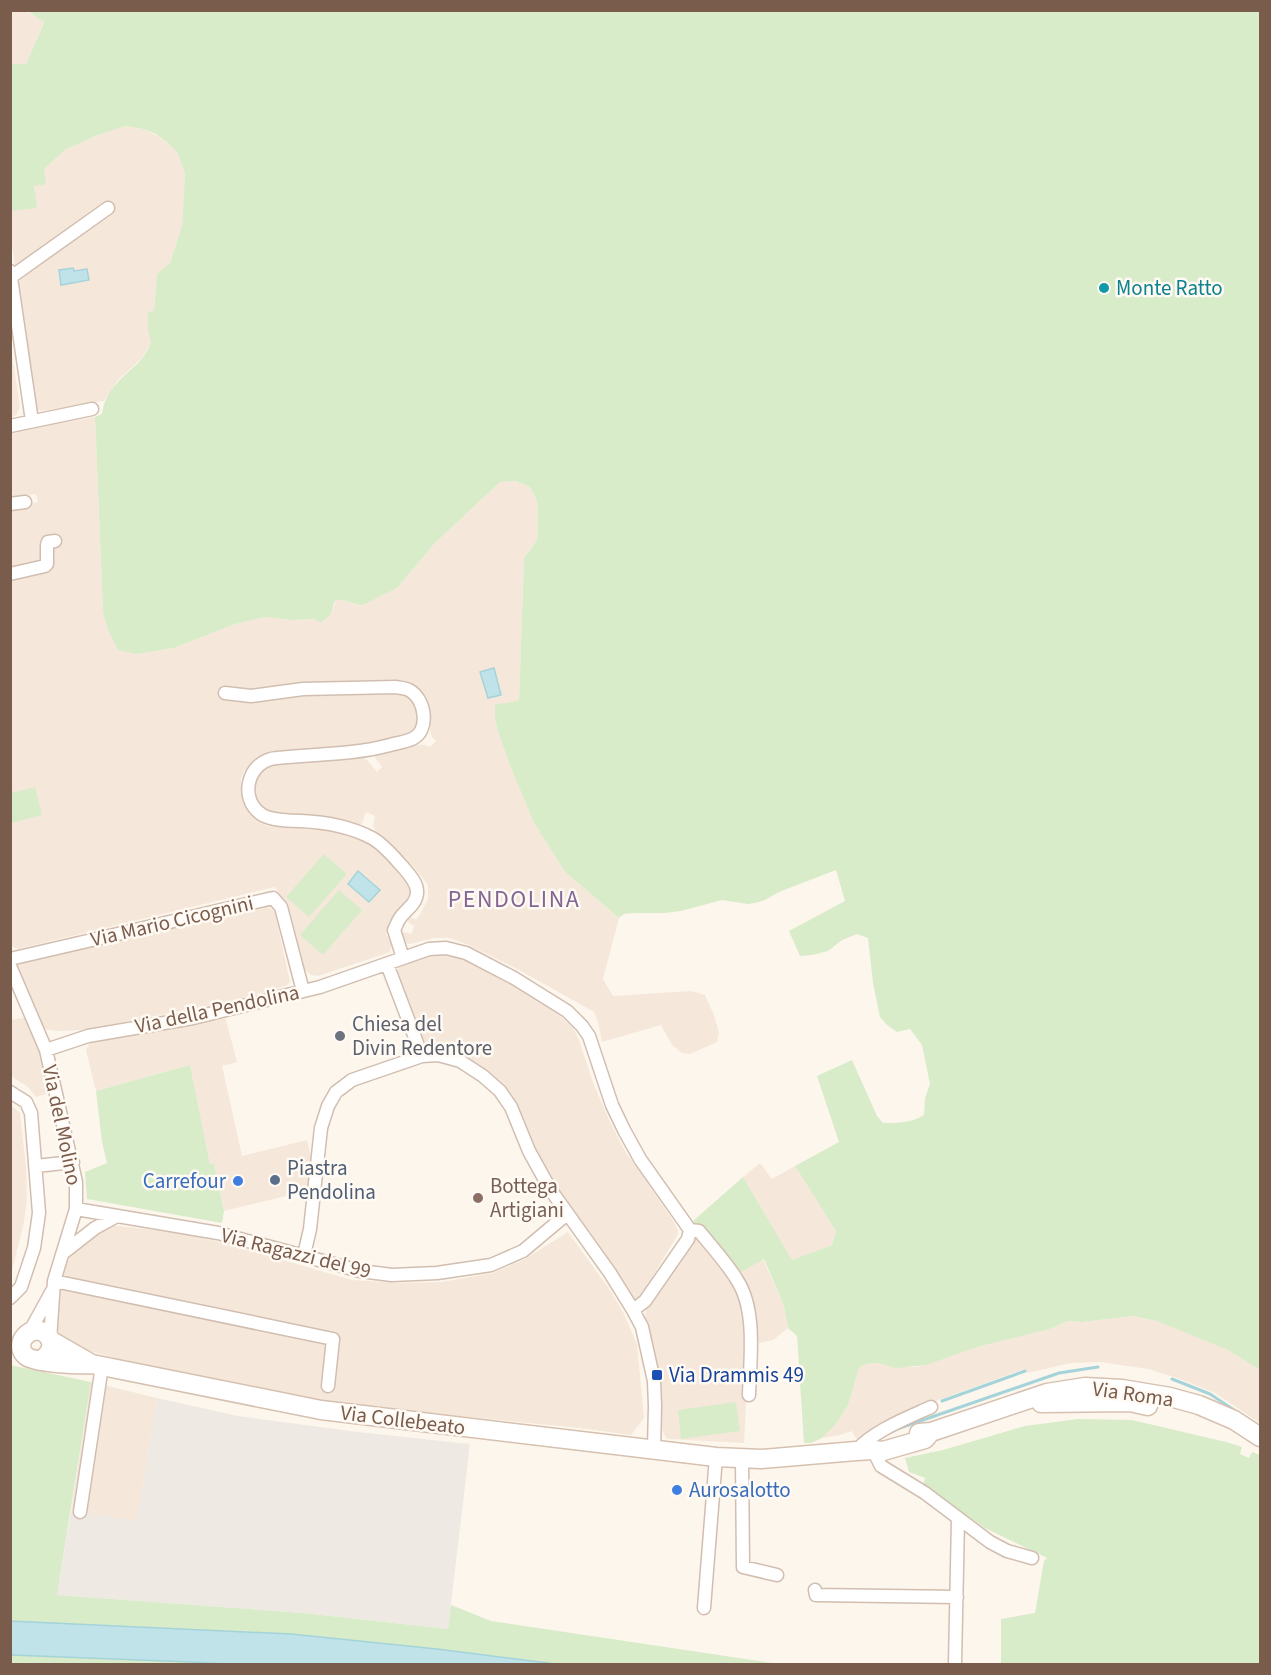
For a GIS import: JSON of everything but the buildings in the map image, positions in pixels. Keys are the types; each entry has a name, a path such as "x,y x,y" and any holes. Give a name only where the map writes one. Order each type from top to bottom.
{"street":[{"path":"32,421 11,274 108,208"},
{"path":"10,426 92,409"},
{"path":"10,504 25,502"},
{"path":"10,574 45,566 48,542 55,541"},
{"path":"225,693 251,696 303,689 396,687 410,690 421,702 424,720 421,733 412,739 365,751 336,755 272,758 257,765 247,784 252,803 262,815 356,831 373,839 391,854 412,877 417,891 413,906 400,918 394,930 403,958"},
{"name":"Via Mario Cicognini","path":"10,959 273,898 281,907 303,991"},
{"name":"Via della Pendolina","path":"46,1050 88,1036 193,1018 320,987 429,949 446,948 466,953 514,978 567,1011 589,1036 612,1105 640,1159 690,1230 699,1232 738,1281 747,1304 750,1324 749,1395"},
{"path":"387,964 422,1056"},
{"name":"Via del Molino","path":"10,966 46,1050 76,1182 76,1209 54,1284 50,1340"},
{"path":"304,1255 310,1229 321,1128 328,1106 336,1092 352,1080 422,1056 438,1055 460,1061 500,1091 511,1107 529,1151 550,1189 610,1273 642,1327 654,1381 654,1449"},
{"path":"10,1092 26,1102 31,1113 39,1213 34,1248 21,1287 10,1298"},
{"path":"36,1166 73,1162"},
{"name":"Via Ragazzi del 99","path":"76,1209 218,1233 360,1271 392,1275 437,1273 491,1265 523,1251 567,1214"},
{"path":"62,1254 95,1228 117,1216"},
{"path":"633,1310 645,1301 688,1239 690,1230"},
{"path":"54,1284 333,1339 328,1386"},
{"name":"Via del Molino","path":"22,1333 54,1284"},
{"path":"40,1330 48,1335 50,1340 49,1354 36,1360 23,1353 21,1348 22,1333 40,1330"},
{"name":"Via Collebeato","path":"50,1340 97,1365"},
{"name":"Via Collebeato","path":"10,1351 36,1360 97,1365 321,1410 716,1457 761,1459 864,1450"},
{"path":"80,1512 97,1365"},
{"name":"Via Roma","path":"864,1450 922,1432 931,1432 1001,1408 1045,1403 1130,1402 1173,1410 1260,1438"},
{"path":"931,1407 860,1445 881,1466 925,1493 990,1542 1006,1551 1032,1558"},
{"path":"704,1608 716,1457"},
{"path":"742,1458 743,1567 777,1575"},
{"path":"955,1665 958,1519"},
{"path":"815,1590 816,1595 957,1597"}],"shaded area":[{"path":"10,11 26,11 44,21 26,64 11,64"},
{"path":"126,126 143,129 168,143 178,154 185,173 182,226 170,263 157,274 154,311 148,312 148,331 151,343 142,358 117,381 104,401 41,411 35,407 34,403 11,237 10,211 36,208 34,186 44,169 65,150 98,135"},
{"path":"10,342 20,406 17,414 11,418"},
{"path":"95,417 103,612 137,654 174,648 235,624 265,617 291,620 314,619 331,614 336,600 340,599 357,605 397,588 435,543 500,482 514,481 530,487 537,501 537,540 524,558 519,700 507,703 495,718 498,732 534,823 565,872 619,918 603,979 613,996 691,991 705,995 719,1033 717,1042 690,1054 682,1053 672,1045 661,1025 602,1042 594,1012 519,970 449,938 405,943 402,932 412,934 414,926 407,919 408,917 416,919 420,915 428,898 428,885 414,867 377,833 373,826 375,816 366,812 360,826 329,817 277,813 269,811 258,803 253,784 266,764 356,755 367,760 377,772 382,767 375,758 375,754 408,744 430,747 436,741 430,730 426,700 421,690 401,681 328,681 294,684 284,694 397,690 410,694 419,713 417,723 411,732 402,737 371,745 271,751 254,761 244,771 241,779 247,802 262,824 340,831 354,835 371,843 406,876 411,883 412,896 389,926 386,934 392,944 390,952 318,976 311,975 305,970 288,903 279,895 275,887 18,949 11,946 11,578 42,561 11,567 11,507 38,502 36,494 11,498 11,432"},
{"path":"262,904 275,913 290,982 286,986 221,1004 80,1030 49,1030 42,1028 16,965 19,962"},
{"path":"441,953 460,957 507,981 557,1013 573,1028 594,1085 626,1153 678,1231 636,1304 544,1168 506,1088 483,1068 451,1050 430,1045 420,1037 397,973 399,966 413,957"},
{"path":"225,1016 237,1062 222,1066 242,1156 307,1140 313,1166 307,1191 224,1211 214,1164 210,1164 190,1065 96,1091 86,1050 90,1042"},
{"path":"29,1017 40,1049 49,1093 36,1097 28,1087 11,1076 10,1020"},
{"path":"11,1105 20,1113 27,1201 11,1275"},
{"path":"760,1163 772,1179 795,1166 836,1231 832,1245 792,1261 743,1177"},
{"path":"108,1226 183,1234 224,1243 352,1280 399,1283 442,1282 493,1273 525,1259 568,1232 610,1290 637,1344 644,1418 631,1435 319,1402 115,1358 72,1346 61,1338 54,1323 61,1278 67,1257 70,1252"},
{"path":"699,1230 763,1259 784,1306 788,1328 773,1340 749,1345 744,1443 669,1439 662,1430 659,1377 655,1353 645,1320 646,1310"},
{"path":"1133,1316 1157,1321 1187,1332 1228,1350 1260,1370 1260,1423 1215,1393 1177,1378 1148,1369 1099,1362 1071,1363 1027,1373 1024,1369 936,1401 858,1440 852,1431 822,1438 837,1423 848,1405 859,1368 865,1364 879,1363 890,1367 917,1367 977,1347 1050,1329 1068,1321 1082,1322"},
{"path":"91,1382 157,1398 137,1522 71,1511"},
{"path":"157,1398 238,1416 470,1444 448,1629 303,1613 57,1595 71,1511 137,1521"}],"green space":[{"path":"26,10 1260,11 1260,1370 1228,1350 1157,1321 1133,1316 1082,1322 1068,1321 1050,1329 977,1347 926,1365 897,1368 879,1363 865,1364 859,1368 848,1405 837,1423 822,1438 811,1443 804,1443 797,1336 788,1328 784,1306 764,1259 730,1278 693,1221 743,1177 792,1260 832,1245 836,1231 795,1166 839,1142 817,1076 852,1060 877,1116 883,1123 899,1123 924,1115 925,1098 930,1084 922,1045 910,1029 897,1032 880,1017 873,983 868,938 857,934 842,940 828,951 800,956 789,931 845,901 836,870 755,903 722,900 681,911 624,914 619,918 565,872 534,823 511,768 495,718 495,704 519,700 524,558 537,540 537,501 530,487 515,481 500,482 435,543 397,588 363,605 336,600 331,614 321,623 314,619 291,620 265,617 235,624 174,648 137,654 118,650 108,630 103,612 95,417 102,414 111,390 141,360 151,343 148,331 148,312 154,311 157,274 170,263 182,226 185,173 178,154 168,143 156,134 126,126 98,135 65,150 44,169 46,184 34,186 37,208 11,211 10,64 26,64 44,22"},
{"path":"35,787 42,815 11,823 11,793"},
{"path":"324,854 347,874 309,917 286,897"},
{"path":"339,890 362,910 323,955 300,935"},
{"path":"190,1065 210,1164 214,1164 224,1211 222,1223 87,1199 85,1172 107,1163 96,1091"},
{"path":"10,1365 91,1382 57,1595 303,1613 448,1629 451,1605 491,1621 779,1664 556,1664 437,1649 11,1621"},
{"path":"736,1402 740,1431 681,1439 678,1410"},
{"path":"1078,1419 1132,1420 1242,1447 1240,1454 1249,1458 1252,1452 1260,1455 1260,1664 1001,1664 1001,1619 1035,1613 1044,1561 1047,1558 985,1528 923,1485 925,1478 909,1472 905,1458 943,1450 1025,1426"},
{"path":"10,1655 190,1662 226,1664 11,1664"}],"water":[{"path":"73,268 74,271 87,269 89,280 61,285 59,270"},
{"path":"494,668 501,695 488,698 480,672"},
{"path":"358,871 380,890 369,902 348,884"},
{"path":"10,1621 291,1634 556,1664 226,1664 11,1655"}],"waterway":[{"path":"897,1429 1059,1373 1098,1367"},
{"path":"942,1401 1025,1371"},
{"path":"1172,1379 1210,1394 1237,1412"}],"place":[{"name":"Monte Ratto","path":"1104,288"},
{"name":"Chiesa del Divin Redentore","path":"340,1036"},
{"name":"Piastra Pendolina","path":"275,1180"},
{"name":"Carrefour","path":"238,1181"},
{"name":"Bottega Artigiani","path":"478,1198"},
{"name":"Via Drammis 49","path":"657,1375"},
{"name":"Aurosalotto","path":"677,1490"}],"district":[{"name":"PENDOLINA","path":"514,899"}]}
